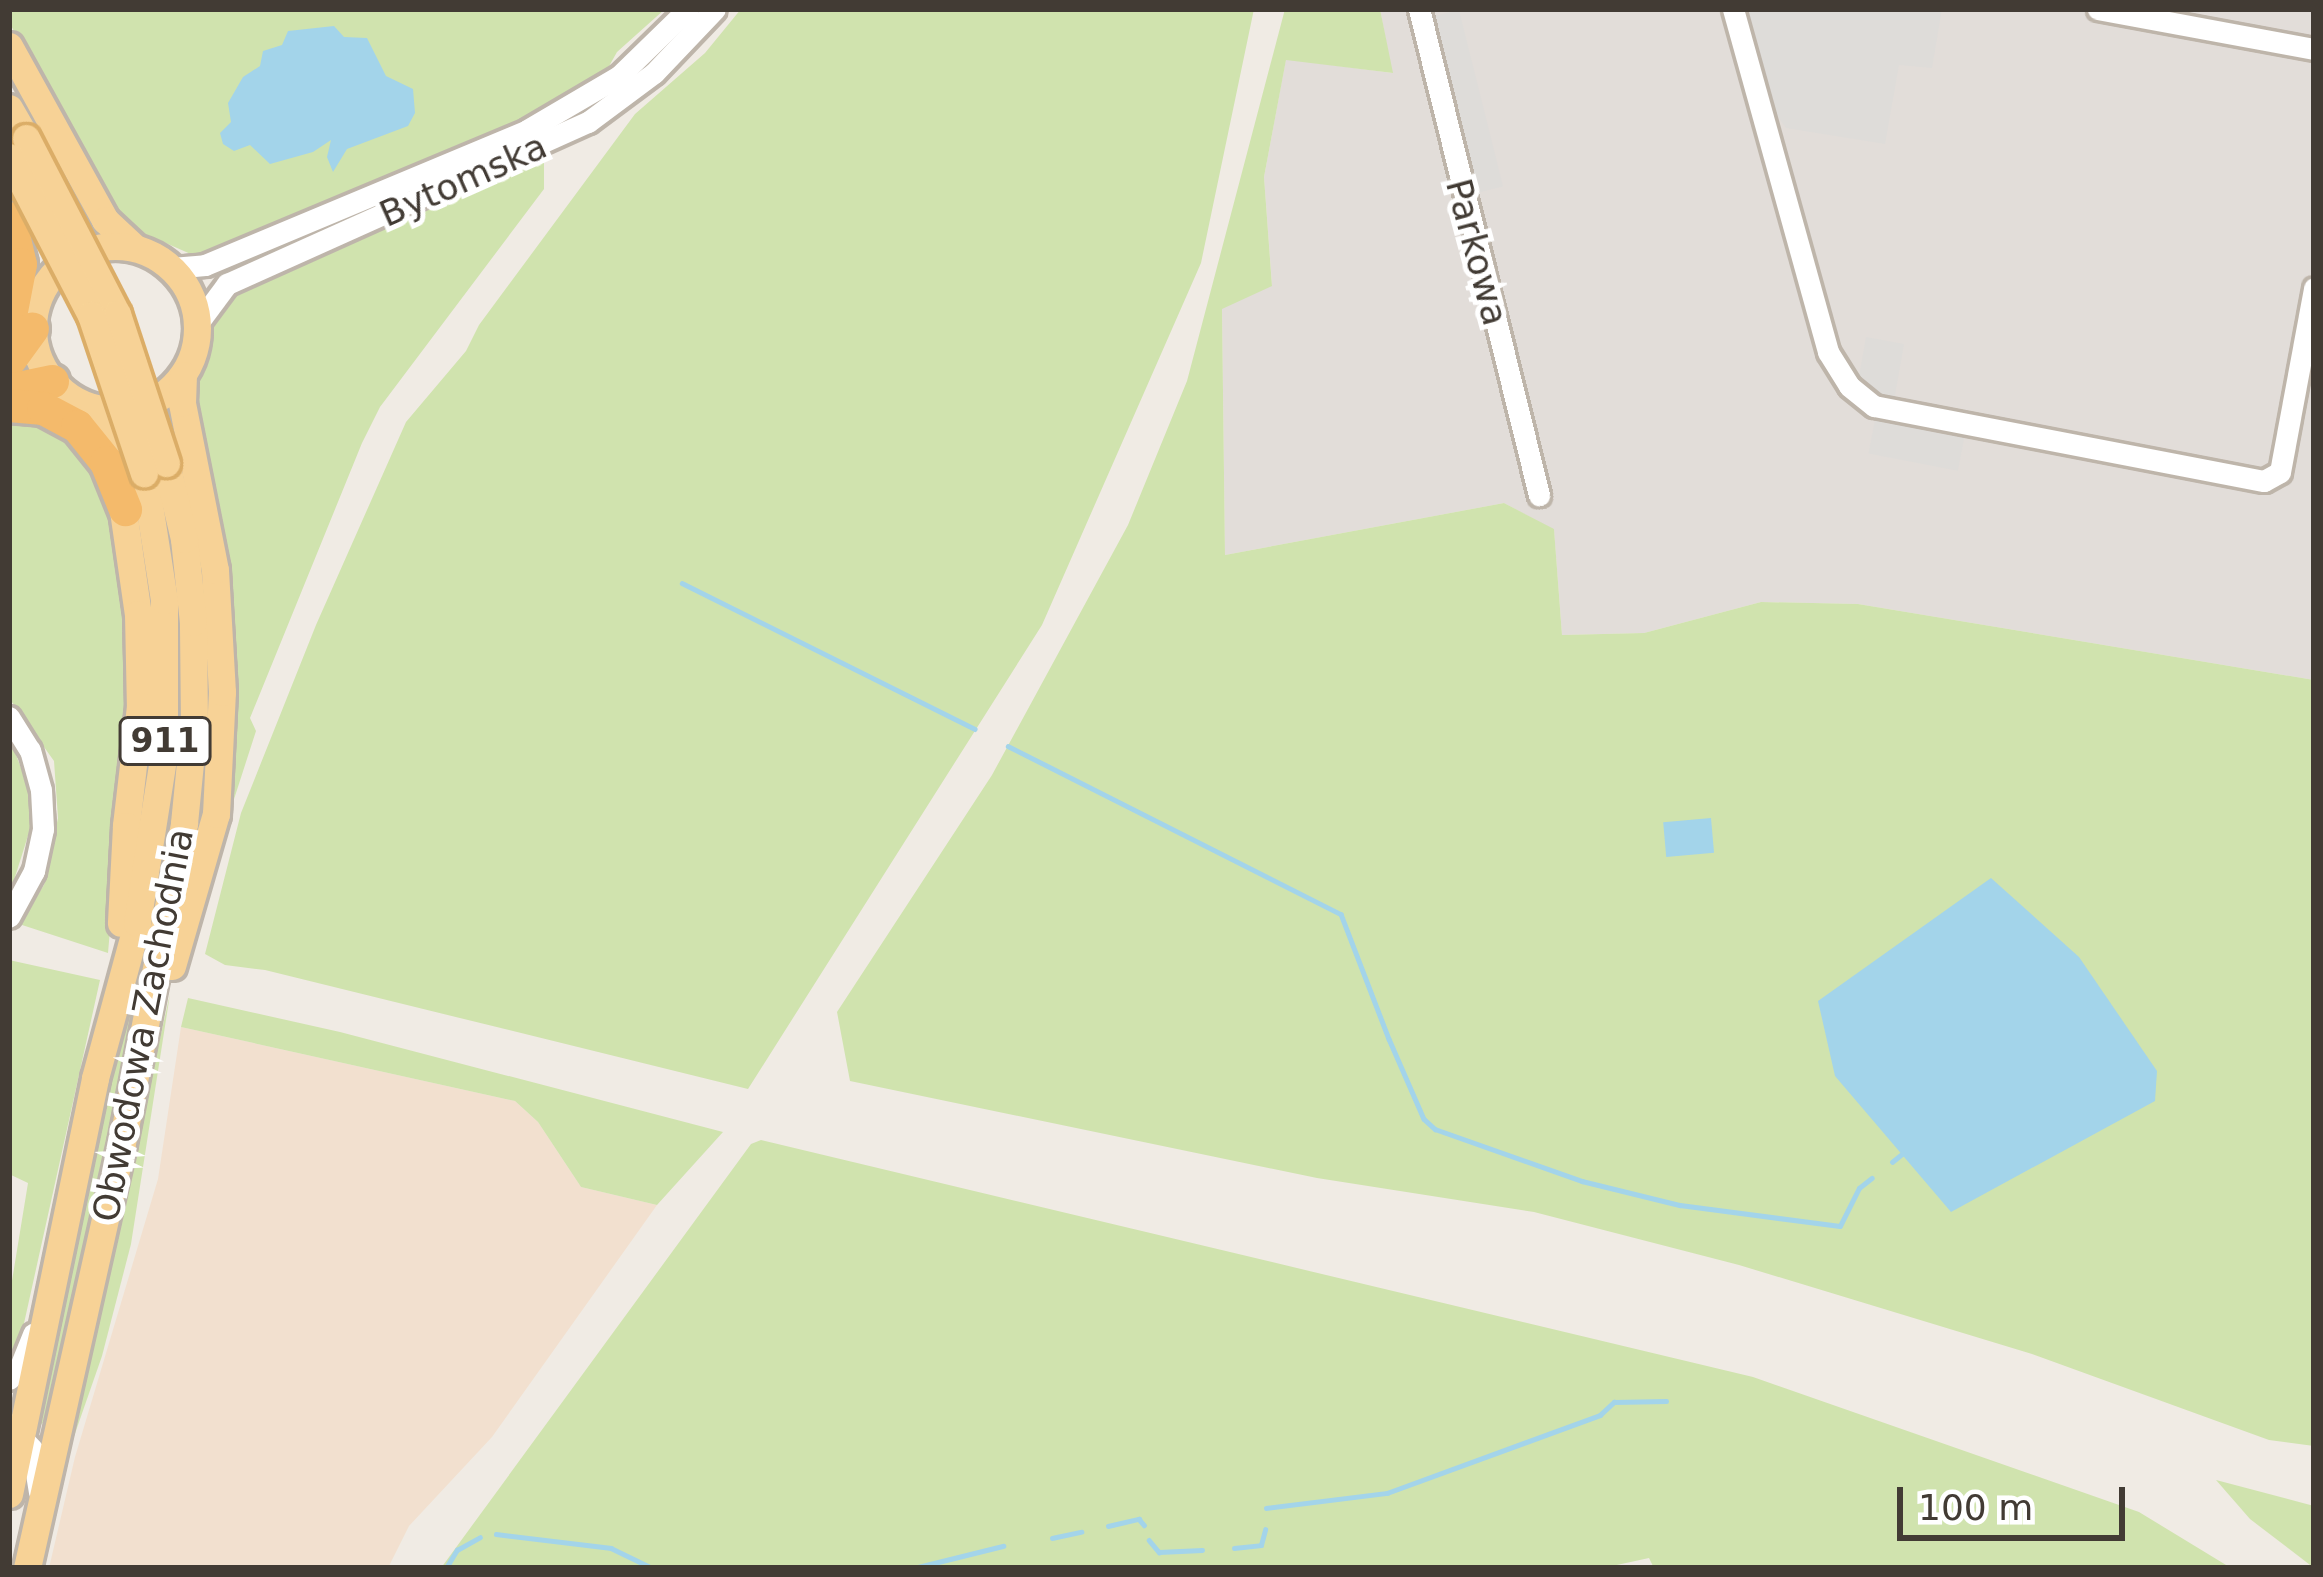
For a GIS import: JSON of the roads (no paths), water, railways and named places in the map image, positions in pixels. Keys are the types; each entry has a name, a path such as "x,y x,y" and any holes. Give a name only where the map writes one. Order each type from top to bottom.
{"highway":[{"path":"9,215 20,264 21,324 9,360"},
{"path":"9,390 52,381"},
{"path":"9,405 44,408 77,426 106,462 125,509"}],"main road":[{"path":"9,46 105,220 118,238 172,268 190,293 198,323 183,375 182,403 208,522 219,621 216,814 122,1143"},
{"name":"Obwodowa Zachodnia","path":"9,108 17,147 117,314 154,468 188,566 194,723 184,824 122,1143 30,1554"},
{"path":"9,215 38,261 45,284"},
{"path":"114,1004 125,826 140,706 138,614 125,509 112,444 90,406 52,381 21,324 65,261 93,248 138,248"},
{"path":"90,406 142,406 183,375"},
{"name":"Obwodowa Zachodnia","path":"16,1429 136,923 164,753 164,600 154,468"},
{"name":"911","path":"9,1493 16,1429"}],"street":[{"name":"Bytomska","path":"172,268 205,265 527,130 619,76 688,9"},
{"name":"Bytomska","path":"198,323 227,284 588,122 654,73 715,9"},
{"name":"Parkowa","path":"1419,9 1539,495"},
{"path":"1733,9 1828,352 1849,386 1874,406 2264,481 2280,472 2314,288"},
{"path":"2098,9 2314,49"},
{"path":"9,717 30,750 41,790 43,829 34,871 9,917"},
{"path":"9,1379 19,1369 51,1295"},
{"path":"16,1429 37,1468 30,1554"}],"water":[{"path":"334,26 344,37 367,38 386,76 413,89 415,113 408,126 347,149 333,172 327,157 331,140 313,152 270,164 250,145 234,151 223,144 220,133 231,122 228,103 243,77 260,66 263,51 282,45 288,31"},
{"path":"1711,818 1714,853 1666,857 1663,822"},
{"path":"1991,878 2079,957 2157,1071 2155,1101 1951,1212 1835,1076 1818,1001"}],"waterway":[{"path":"682,583 975,729"},
{"path":"1008,746 1341,914 1389,1039 1424,1119 1435,1129 1582,1181 1680,1205 1840,1226 1859,1188 1872,1178"},
{"path":"1892,1162 1902,1154"},
{"path":"1266,1508 1387,1493 1600,1415 1614,1402 1666,1401"},
{"path":"1108,1526 1139,1519 1144,1525"},
{"path":"1234,1548 1261,1545 1265,1530"},
{"path":"1052,1538 1081,1532"},
{"path":"496,1534 611,1548 652,1568"},
{"path":"446,1568 457,1550 480,1537"},
{"path":"1149,1540 1159,1552 1202,1550"},
{"path":"914,1568 1003,1546"}]}
